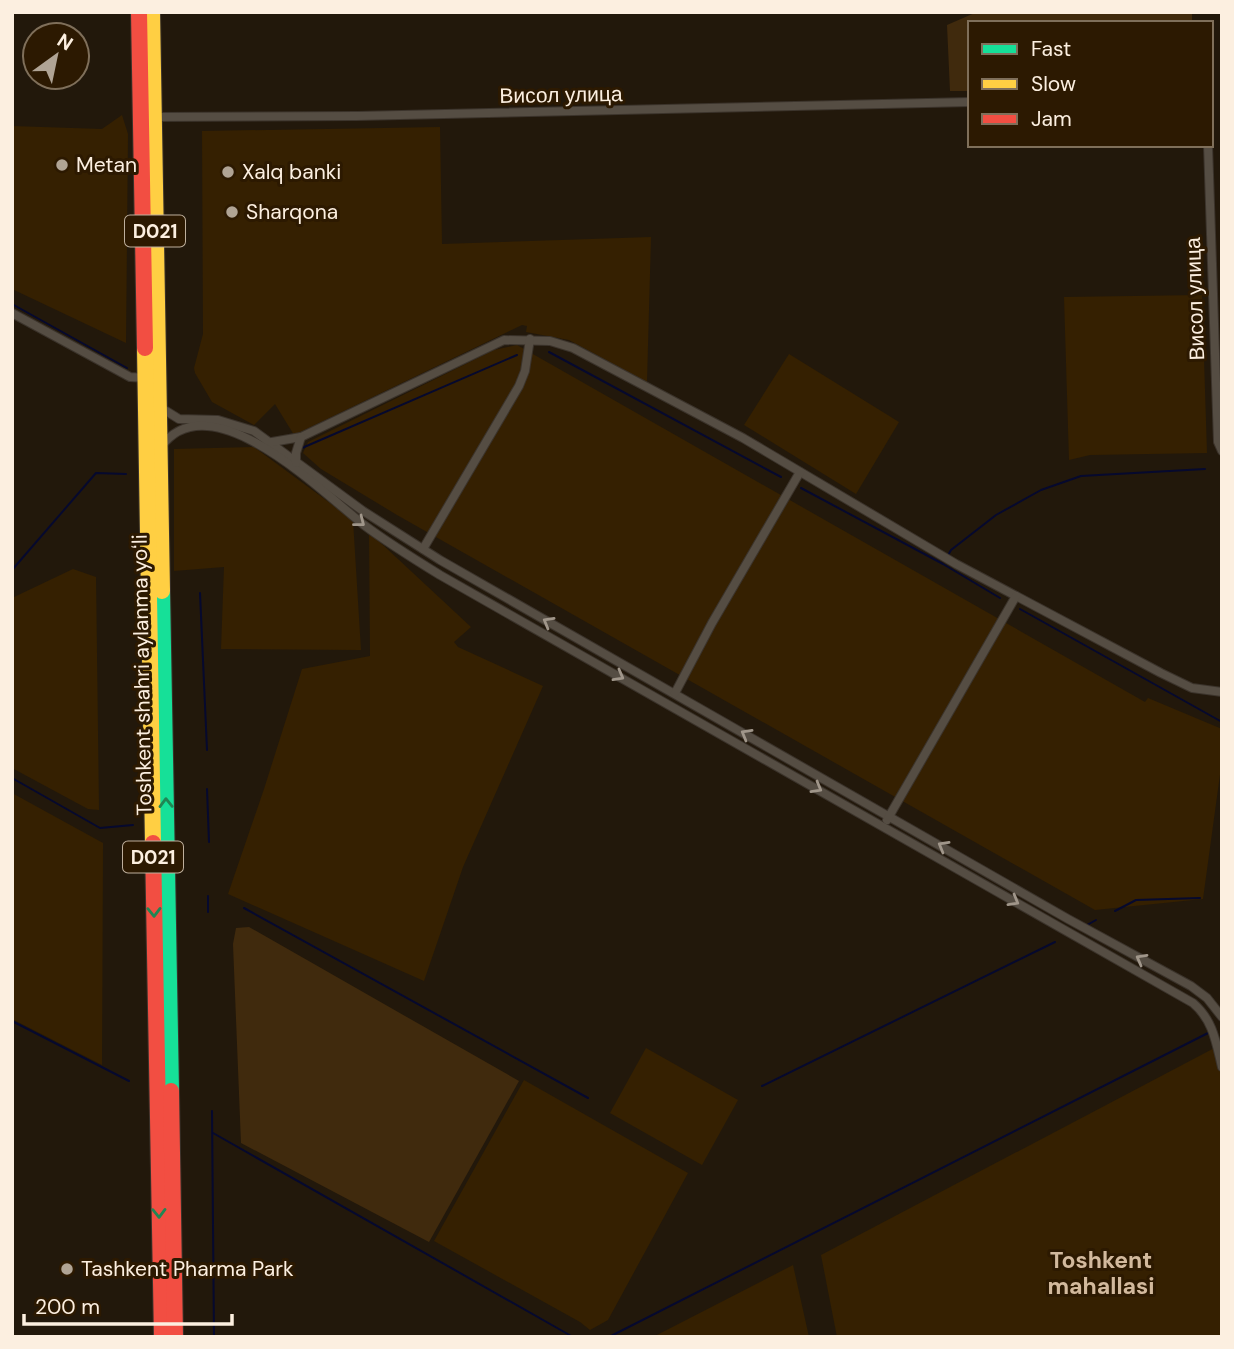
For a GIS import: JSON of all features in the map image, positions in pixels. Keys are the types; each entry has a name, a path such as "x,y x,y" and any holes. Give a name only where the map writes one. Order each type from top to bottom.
{"highway":[{"name":"Toshkent shahri aylanma yoʻli","path":"139,12 146,378 157,669 175,1337"},
{"name":"Toshkent shahri aylanma yoʻli","path":"152,12 159,449 157,669 162,1337"}],"street":[{"name":"Висол улица","path":"153,117 371,116 968,102"},
{"name":"Висол улица","path":"1208,147 1218,442 1222,451"},
{"path":"12,313 130,377 146,378"},
{"path":"423,549 519,386 525,371 530,339"},
{"path":"271,442 300,437 504,340 550,341 573,348 743,438 946,558 1182,683 1202,691 1222,692"},
{"path":"158,405 179,419 229,422 254,431 363,511 423,549 1200,992 1222,1017"},
{"path":"159,449 173,433 189,428 212,428 247,437 266,448 373,532 411,558 1193,1003 1203,1012 1212,1027 1222,1067"},
{"path":"296,463 300,437"},
{"path":"675,693 800,472"},
{"path":"883,826 1016,596"},
{"path":"578,653 584,642"},
{"path":"1193,1003 1200,992"}],"shaded area":[{"path":"977,12 1192,12 1192,21 968,21 968,91 950,91 947,25"},
{"path":"122,115 128,134 126,343 12,289 12,126 102,129"},
{"path":"440,127 442,244 651,237 647,382 569,340 526,332 527,326 522,325 294,435 275,404 254,425 212,402 194,368 203,334 202,131"},
{"path":"1202,295 1207,453 1090,455 1069,460 1064,297"},
{"path":"517,345 1145,702 1148,698 1222,729 1222,760 1203,899 1095,910 397,515 321,469 303,453 308,442 494,350"},
{"path":"789,354 899,422 856,494 744,425"},
{"path":"254,447 353,520 361,650 221,649 224,567 174,571 174,449"},
{"path":"369,532 471,627 454,642 458,647 543,686 463,867 424,981 228,894 302,669 370,656"},
{"path":"73,569 96,577 99,810 88,809 12,768 12,598"},
{"path":"12,793 103,843 102,1065 12,1019"},
{"path":"249,927 519,1081 429,1242 241,1143 233,944 236,928"},
{"path":"1222,1044 1222,1337 837,1337 821,1255"},
{"path":"646,1048 738,1100 702,1165 610,1113"},
{"path":"524,1080 688,1173 608,1320 590,1330 434,1241"},
{"path":"793,1265 809,1337 653,1337"}],"waterway":[{"path":"12,304 127,368"},
{"path":"549,352 781,477"},
{"path":"302,448 517,355"},
{"path":"947,557 951,550 996,515 1041,490 1081,476 1205,469"},
{"path":"12,570 96,473 126,474"},
{"path":"801,488 943,564 1000,598"},
{"path":"200,593 207,750"},
{"path":"1020,609 1222,722"},
{"path":"12,778 100,828 133,825"},
{"path":"207,789 209,842"},
{"path":"208,896 208,912"},
{"path":"1115,911 1136,900 1200,898"},
{"path":"244,908 588,1098"},
{"path":"1087,925 1096,920"},
{"path":"762,1086 1055,942"},
{"path":"12,1021 129,1081"},
{"path":"609,1337 1208,1033"},
{"path":"212,1111 214,1337"},
{"path":"213,1133 573,1337"}],"traffic: fast":[{"path":"162,591 171,1091"}],"traffic: slow":[{"path":"152,12 162,591"},
{"path":"145,348 153,843"}],"traffic: jam":[{"path":"139,12 145,348"},
{"path":"153,843 162,1337"},
{"path":"171,1091 175,1337"}],"place":[{"name":"Metan","path":"62,165"},
{"name":"Xalq banki","path":"228,172"},
{"name":"Sharqona","path":"232,212"},
{"name":"Tashkent Pharma Park","path":"67,1269"}],"district":[{"name":"Toshkent mahallasi","path":"1101,1273"}]}
